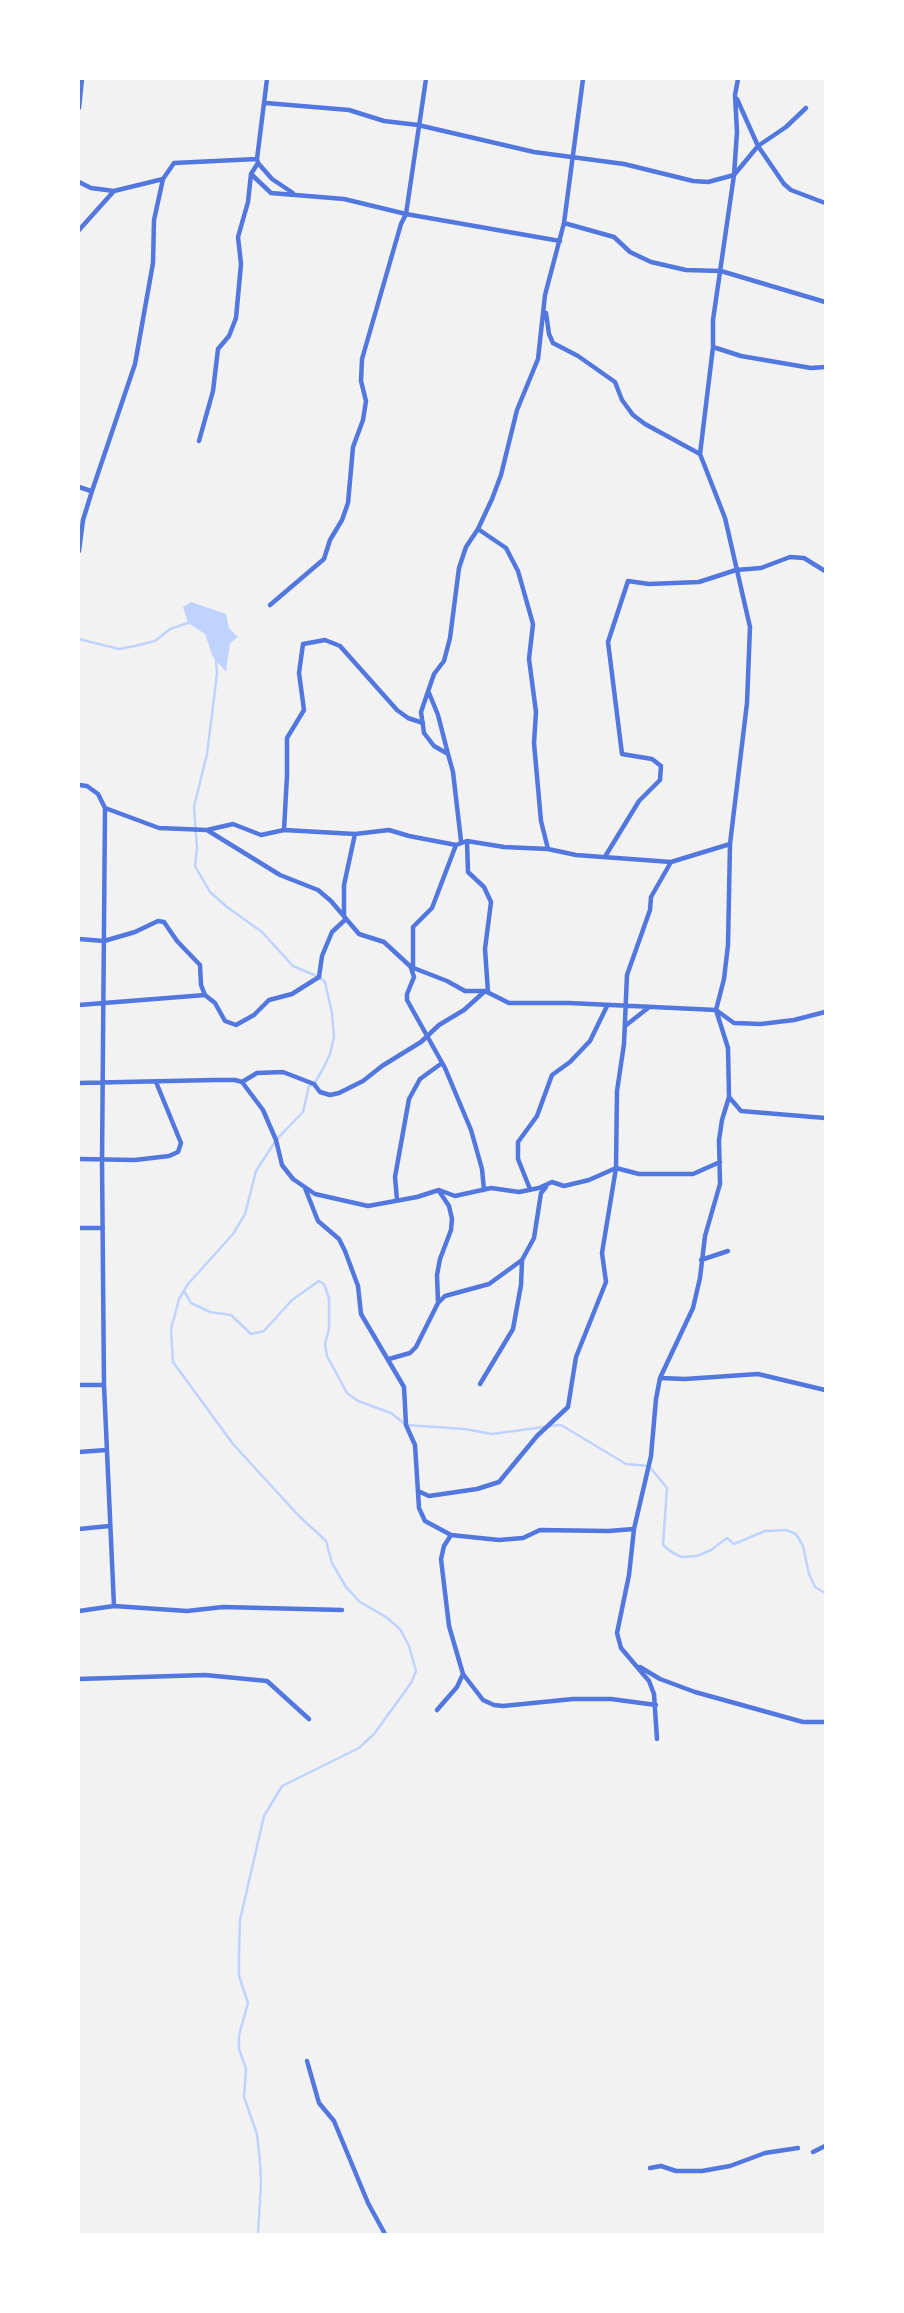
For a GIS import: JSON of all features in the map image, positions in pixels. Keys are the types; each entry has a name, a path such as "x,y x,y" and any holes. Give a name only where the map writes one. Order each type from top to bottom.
{"street":[{"path":"79,108 82,79"},
{"path":"199,441 213,391 218,349 229,336 236,318 241,264 238,237 248,202 251,174 257,161 267,79"},
{"path":"270,605 324,559 330,540 348,505 353,447 363,420 366,401 361,381 362,359 406,214 426,79"},
{"path":"448,754 435,746 424,733 421,712 434,674 444,660 450,638 459,568 466,547 478,529 501,475 517,410 538,359 549,278 564,223 583,79"},
{"path":"657,1739 654,1694 649,1681 621,1648 617,1633 629,1575 634,1530 651,1456 660,1378 693,1308 705,1236 720,1184 722,1120 729,1097 728,1048 716,1010 729,945 730,844 746,711 750,651 748,615 721,502 700,454 713,347 713,320 734,175 737,132 735,95 738,79"},
{"path":"735,95 758,146 784,184 791,190 825,203"},
{"path":"266,103 333,107 384,121 418,125 534,152 624,164 693,181 708,182 734,175 758,146 786,127 806,108"},
{"path":"79,551 83,520 135,364 153,263 154,220 163,179 174,163 257,161"},
{"path":"257,161 272,179 294,193"},
{"path":"251,174 271,192 344,199 406,214 560,241"},
{"path":"79,183 91,188 114,191 163,179"},
{"path":"79,230 114,191"},
{"path":"564,223 614,237 629,252 651,262 686,270 721,271 825,302"},
{"path":"545,309 553,343 578,356 615,382 622,400 633,415 700,454"},
{"path":"713,347 741,356 811,368 825,367"},
{"path":"79,487 92,491"},
{"path":"478,529 506,548 518,571 533,624 529,659 536,712 534,743 541,821 548,849"},
{"path":"606,855 639,801 660,780 662,766 652,759 622,754 608,642 628,580 649,584 699,582 736,570 761,568 790,557 804,558 825,571"},
{"path":"284,830 288,776 287,738 304,710 299,673 303,644 325,640 340,646 397,710 408,718 424,723"},
{"path":"428,692 438,715 453,772 468,872 484,887 491,902 485,948 486,992"},
{"path":"79,786 87,786 99,794 105,808 102,1083 104,1385 114,1606"},
{"path":"105,808 159,828 207,830 233,824 261,835 284,830 355,834 389,830 409,836 504,847 671,862 730,844"},
{"path":"207,830 281,875 318,890 359,934 391,946 412,968 465,991 486,992 509,1003 716,1010 734,1023 761,1024 794,1020 825,1012"},
{"path":"79,939 104,941 135,932 158,921 164,922 177,941 200,965 201,985 205,995 215,1003 225,1021 236,1025 243,1023 269,1000 292,993 319,977 322,956 332,932 345,918 344,885 355,834"},
{"path":"462,842 432,908 413,927 414,977 407,1000 429,1035 471,1130 484,1190"},
{"path":"418,1490 429,1496 477,1489 499,1482 537,1436 568,1407 576,1357 606,1282 602,1253 616,1168 616,1102 625,1027 627,975 650,910 651,897 671,862"},
{"path":"242,1082 257,1073 283,1072 314,1084 320,1092 330,1095 363,1081 486,992"},
{"path":"79,1005 205,995"},
{"path":"530,1189 518,1159 518,1142 537,1116 552,1075 570,1062 590,1041 607,1006"},
{"path":"625,1027 650,1007"},
{"path":"397,1200 395,1177 409,1099 420,1079 442,1063"},
{"path":"79,1159 135,1160 169,1156 178,1152 181,1143 156,1082"},
{"path":"79,1083 242,1082 263,1110 276,1140 282,1165 293,1179 315,1194 369,1206 439,1190 454,1196 498,1188 519,1192 552,1182 564,1186 589,1180 616,1168 639,1174 693,1174 720,1162"},
{"path":"729,1097 741,1111 825,1118"},
{"path":"480,1384 513,1329 522,1260 534,1238 541,1193 552,1182"},
{"path":"303,1185 318,1220 339,1239 358,1286 361,1314 368,1330 389,1359 404,1387 406,1426 415,1445 419,1508 425,1521 450,1535 499,1540 523,1538 540,1530 634,1530"},
{"path":"438,1303 440,1259 451,1230 452,1219 449,1206 439,1190"},
{"path":"79,1228 103,1228"},
{"path":"701,1260 728,1251"},
{"path":"389,1359 410,1353 416,1347 438,1303 445,1296 489,1284 522,1260"},
{"path":"660,1378 685,1380 758,1374 825,1390"},
{"path":"79,1385 104,1385"},
{"path":"79,1452 106,1450"},
{"path":"79,1529 109,1526"},
{"path":"450,1535 442,1553 441,1573 452,1643 463,1675 483,1700 494,1705 611,1699 656,1705"},
{"path":"79,1611 114,1606 187,1611 223,1607 342,1610"},
{"path":"635,1663 660,1679 695,1692 803,1722 825,1722"},
{"path":"79,1679 205,1675 267,1681 309,1719"},
{"path":"437,1710 457,1687 463,1675"},
{"path":"307,2061 319,2104 334,2121 385,2234"},
{"path":"813,2152 825,2146"},
{"path":"650,2168 661,2166 689,2172 702,2171 730,2166 765,2153 798,2148"}],"water":[{"path":"191,602 226,614 229,628 238,637 230,643 226,672 213,657 205,634 188,623 183,607"}],"waterway":[{"path":"79,639 119,649 155,641 170,629 191,622"},
{"path":"216,660 217,674 207,754 194,807 197,848 195,866 210,892 262,932 293,966 325,982 334,1037 323,1069 314,1084 309,1086 303,1112 276,1140 256,1171 245,1214 233,1234 188,1284 179,1299 171,1329 173,1362 233,1444 298,1515 326,1541 332,1563 346,1587 360,1602 386,1617 400,1629 409,1646 416,1671 411,1683 374,1734 359,1748 282,1786 264,1816 240,1920 239,1951 239,1976 248,2003 239,2035 239,2049 246,2069 244,2097 257,2134 260,2162 258,2234"},
{"path":"184,1291 191,1303 210,1312 231,1315 251,1334 264,1331 292,1300 319,1281 324,1284 329,1298 329,1329 325,1344 327,1356 347,1393 358,1401 391,1413 406,1425 465,1429 492,1434 544,1427"},
{"path":"550,1426 561,1425 626,1464 649,1466 667,1488 663,1545 673,1553 682,1557 697,1556 727,1538 734,1544 765,1531 786,1530 796,1534 803,1546 809,1574 815,1587 825,1593"}]}
